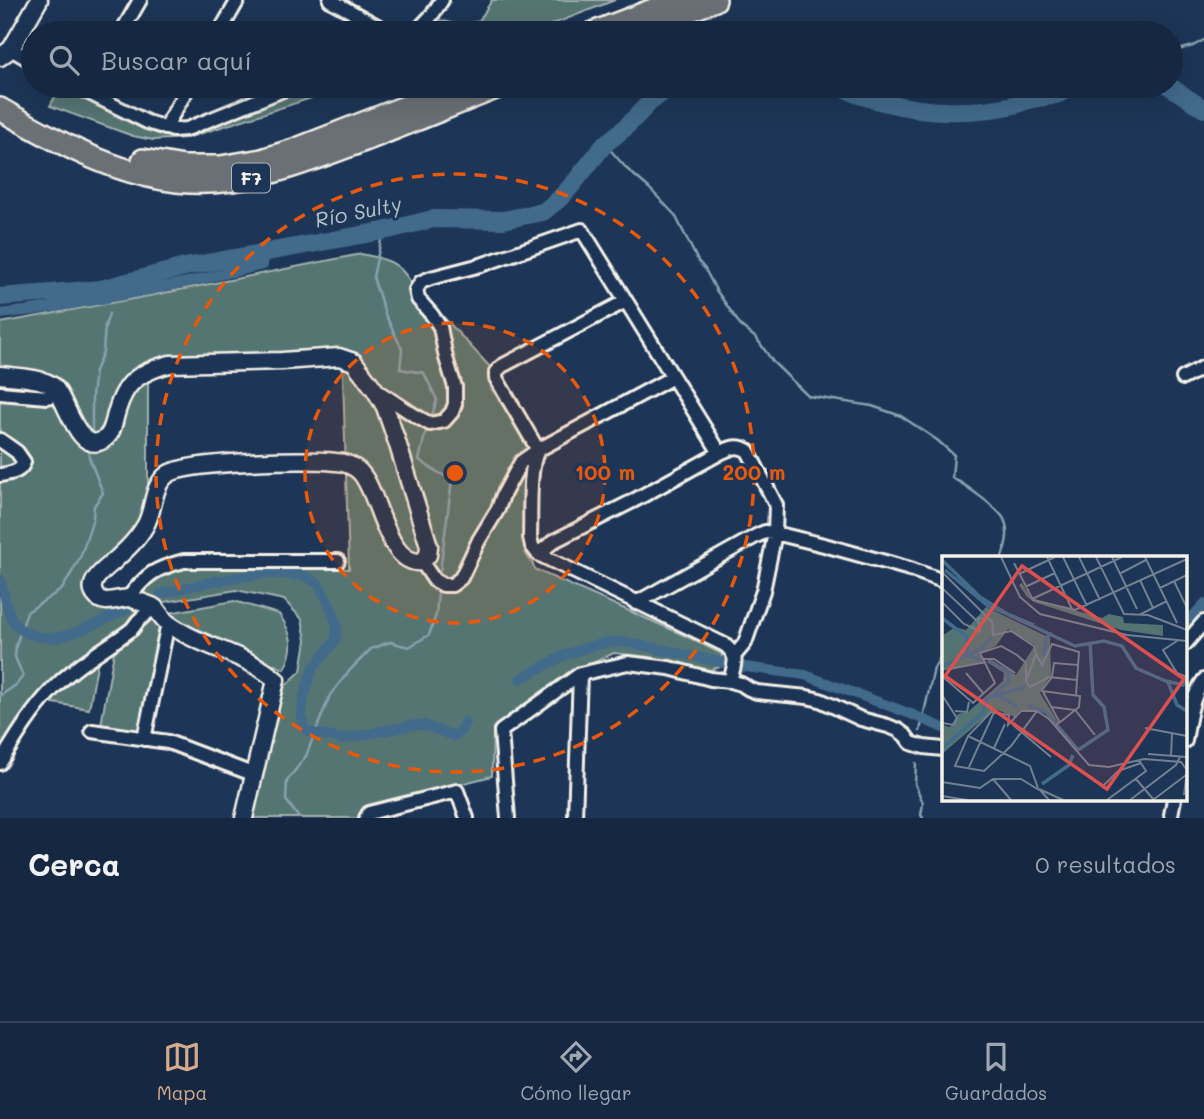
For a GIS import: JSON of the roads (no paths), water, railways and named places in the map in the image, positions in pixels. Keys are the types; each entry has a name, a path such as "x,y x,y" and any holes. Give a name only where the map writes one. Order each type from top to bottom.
{"highway":[{"path":"624,21 679,0"},
{"path":"663,21 715,0"},
{"name":"F7","path":"0,92 103,147 136,159 184,167 220,167 262,160 428,98"},
{"name":"F7","path":"0,108 42,132 107,163 136,173 176,181 216,183 256,177 296,166 470,98"}],"street":[{"path":"24,21 39,0"},
{"path":"128,21 140,0"},
{"path":"226,21 238,0"},
{"path":"330,0 368,21"},
{"path":"426,21 442,0"},
{"path":"21,26 4,50 21,57"},
{"path":"103,98 147,122 173,130 187,129 263,98"},
{"path":"164,128 182,98"},
{"path":"375,390 430,424 444,421 455,404 455,387 440,327 418,299 416,290 421,282 481,265 582,230 720,453"},
{"path":"538,450 496,378 496,372 502,366 626,301"},
{"path":"0,375 47,382 54,387 79,432 94,443 108,437 113,429 120,398 130,385 153,368 170,364 339,357 354,362 385,407 429,546 428,555 422,562 415,563 402,556 386,528 366,480 358,470 337,461 284,460 205,466 170,472 158,485 146,526 98,575 94,583 95,595 99,599 106,601 128,598 154,607 168,623 190,636 263,668 276,680 244,818"},
{"path":"1183,378 1204,368"},
{"path":"422,562 434,580 443,585 452,585 461,578 521,462 538,450 673,377"},
{"path":"0,393 47,397 60,394"},
{"path":"0,440 17,452 24,462 16,473 0,475"},
{"path":"538,554 554,541 720,453 734,447 742,447 748,452 776,505 775,533 763,591 745,643 735,657 730,681"},
{"path":"538,450 533,468 530,537 538,554 717,640 735,657"},
{"path":"636,603 755,536 765,533 824,545 942,581"},
{"path":"128,598 152,573 184,561 338,561"},
{"path":"0,763 50,691 72,671 132,629 154,607"},
{"path":"1186,643 1204,622"},
{"path":"144,739 168,623"},
{"path":"508,818 501,731 580,674 628,663 669,668 730,681 757,692 820,700 861,719 898,730 911,743 942,749"},
{"path":"575,818 580,674"},
{"path":"1186,736 1196,691 1204,680"},
{"path":"1191,709 1204,713"},
{"path":"92,731 168,742 255,775"},
{"path":"368,816 457,791 467,818"},
{"path":"1171,815 1174,800"}],"waterway":[{"path":"1183,49 1204,40"},
{"name":"Río Sulty","path":"1183,95 1204,109"},
{"name":"Río Sulty","path":"0,297 101,289 185,267 388,230 433,219 503,220 543,212 573,184 605,144 655,98"},
{"name":"Río Sulty","path":"870,98 916,108 950,111 1001,108 1036,98"},
{"path":"605,144 675,215 698,261 741,326 757,339 773,362 808,396 872,406 901,416 954,455 952,478 980,497 1004,519 1007,534 1002,556"},
{"path":"383,231 373,277 385,314 402,349 400,369 424,373 437,400 432,415"},
{"path":"0,314 165,287 263,265 261,252"},
{"path":"92,434 95,371 103,352 109,314"},
{"path":"426,431 419,460 452,480 439,579"},
{"path":"0,696 16,685 23,676 15,657 16,645 27,612 62,589 80,558 93,519 94,506 103,493 89,457 90,447"},
{"path":"160,594 214,581 267,573 305,576 318,583 330,605 337,631 335,641 312,670 304,697 303,727 308,732 342,739 424,725 454,736 465,722"},
{"path":"0,579 13,621 23,631 37,636 53,638 67,635 127,609"},
{"path":"299,818 286,800 287,781 306,756 330,695 371,649 390,642 409,647 429,635 436,615 438,592"},
{"path":"1186,624 1204,604"},
{"path":"520,679 565,655 591,646 612,642 631,643 738,666 805,675 942,728"},
{"path":"920,731 934,668 942,655"},
{"path":"916,763 915,784 923,803 923,818"}]}
